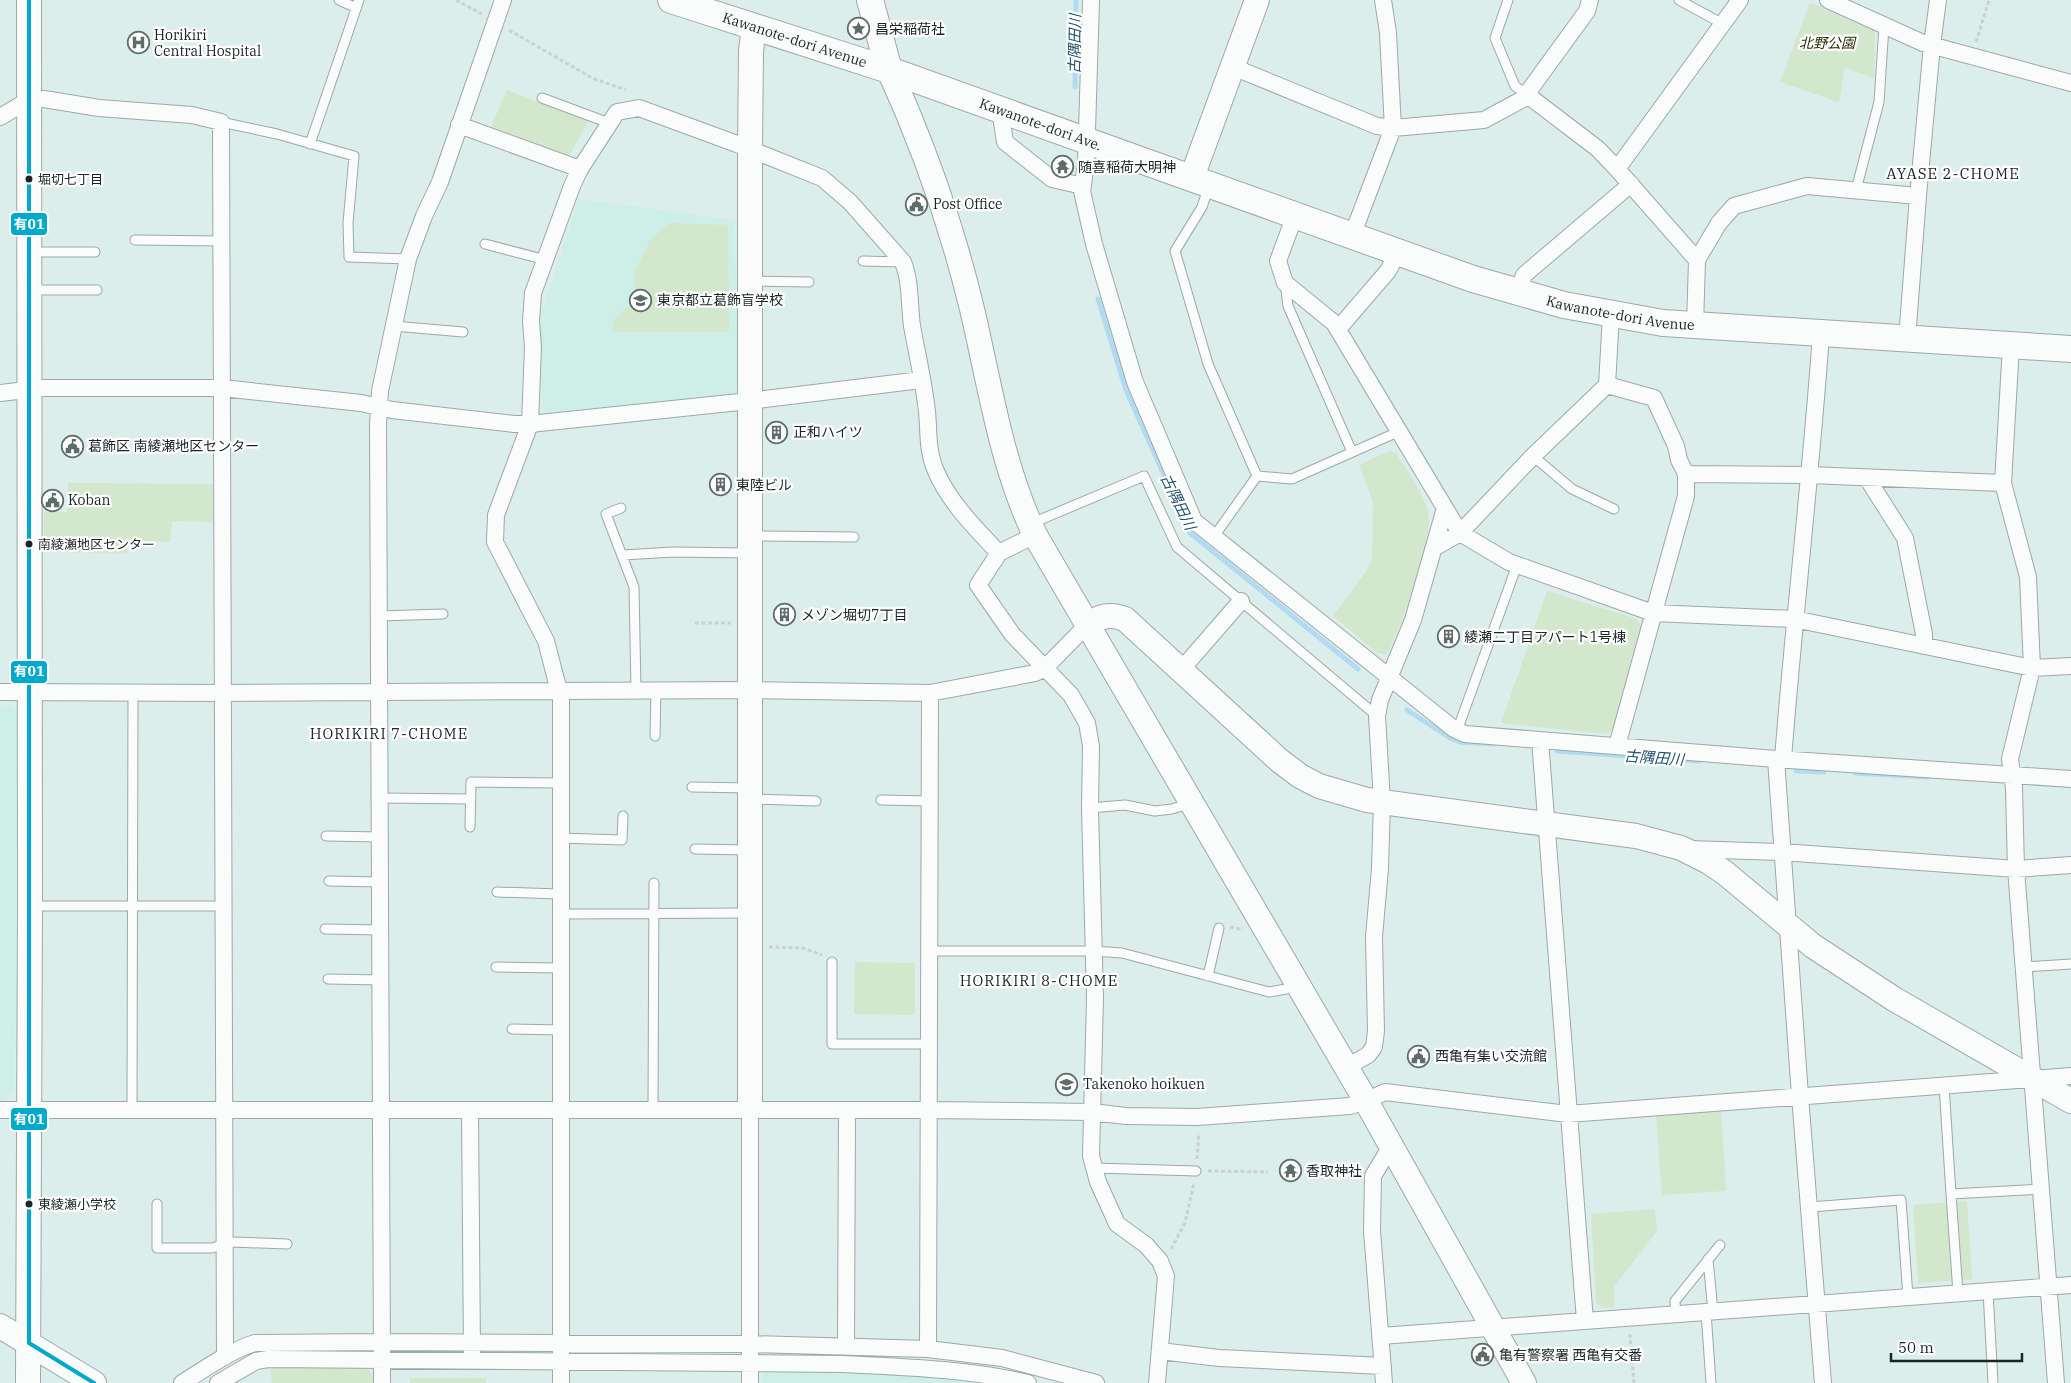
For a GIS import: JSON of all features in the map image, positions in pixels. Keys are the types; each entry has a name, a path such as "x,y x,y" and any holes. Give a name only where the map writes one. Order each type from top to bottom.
{"main road":[{"name":"Kawanote-dori Avenue","path":"671,0 889,70"},
{"path":"870,0 889,70"},
{"name":"Kawanote-dori Ave.","path":"889,70 1201,181"},
{"name":"Kawanote-dori Avenue","path":"1201,181 1352,236 1518,293 1611,315 1695,326 2071,349"}],"street":[{"path":"28,1383 30,1110 29,0"},
{"path":"382,1383 382,798 379,691 380,391 408,259 424,216 440,182 502,0"},
{"path":"1092,0 1087,139 1082,191 1094,244 1135,382 1194,521 1390,679 1457,730 1465,734 1780,759 2071,779"},
{"path":"1201,181 1233,67 1257,0"},
{"path":"1352,236 1393,128 1388,34 1382,0"},
{"path":"1233,67 1377,126 1393,128 1484,120 1523,99 1587,11 1590,0"},
{"path":"1618,168 1740,0"},
{"path":"1828,0 1922,43 2071,83"},
{"path":"1907,338 1918,196 1938,0"},
{"path":"750,1383 751,794 749,401 751,51 754,26"},
{"path":"889,70 930,168 950,226 1002,442 1033,529 1297,987 1366,1101 1524,1383"},
{"path":"1526,94 1598,149 1618,168 1697,260"},
{"path":"0,117 29,100 44,99 99,108 192,115 221,122 225,1357"},
{"path":"561,1383 559,690 546,641 495,542 496,515 530,424 533,293 572,186 580,169 617,112 639,108 822,178 850,202 903,262 909,284 911,314 927,412 928,445 934,468 945,488 972,524 999,553"},
{"path":"1000,109 1005,142 1052,179 1082,186"},
{"path":"459,125 580,169"},
{"path":"1518,293 1524,275 1631,184"},
{"path":"1695,326 1697,260 1719,223 1734,206 1807,186 1918,196"},
{"path":"1295,215 1278,261 1284,283 1338,328 1460,533 1516,565 1653,612 1794,619 2032,668 2071,666"},
{"path":"1338,328 1388,271 1398,252"},
{"path":"1434,548 1460,533 1533,456 1607,385 1611,315"},
{"path":"1821,334 1810,475 1780,759 1782,852 1823,1383"},
{"path":"2011,345 2003,483 2028,577 2032,668 2010,759 2014,788 2016,869 2034,1079 2056,1383"},
{"path":"0,393 43,388 222,388 361,403 379,407 514,424 530,424 749,401 921,380"},
{"path":"1607,385 1654,398 1676,446 1679,460 1686,474 1686,496 1617,746"},
{"path":"1686,474 1810,475 2003,483"},
{"path":"1867,478 1905,538 1924,646"},
{"path":"1345,1068 1368,1055 1374,1047 1376,1031 1374,937 1380,868 1382,802 1377,716 1380,700 1414,620 1445,508"},
{"path":"1033,529 999,553 978,585 1012,634 1071,695 1087,722 1091,746 1090,808 1094,998 1091,1156 1098,1182 1117,1224 1146,1245 1161,1264 1166,1276 1158,1383"},
{"path":"1181,670 1241,601"},
{"path":"0,692 222,693 750,690 930,693 1035,673 1044,669 1087,624 1101,616 1115,615 1126,619 1280,761 1300,776 1342,794 1382,802 1636,836 1681,848 1782,852 2016,869 2071,864"},
{"path":"928,1350 930,693"},
{"path":"1540,740 1585,1321"},
{"path":"1681,848 1725,873 1789,924 1813,946 1894,999 2071,1101"},
{"path":"0,1110 382,1110 470,1112 750,1109 929,1110 1092,1112 1126,1116 1200,1117 1350,1106 1385,1092 1568,1114 2071,1076"},
{"path":"846,1346 847,1110"},
{"path":"470,1112 472,1361"},
{"path":"1384,1383 1372,1231 1373,1176 1391,1146"},
{"path":"1381,1336 2071,1285"},
{"path":"0,1326 94,1383"},
{"path":"182,1383 243,1347 255,1343 382,1342 472,1344 750,1344 928,1350 1002,1358 1096,1383"},
{"path":"1160,1351 1219,1358 1383,1366"},
{"path":"218,1383 256,1361 268,1359 844,1364 926,1368 1028,1383"}],"lane":[{"path":"310,144 358,4 339,0"},
{"path":"1508,0 1495,38 1515,86 1526,94"},
{"path":"1679,0 1723,24"},
{"path":"1856,190 1879,102 1884,26"},
{"path":"542,98 609,123"},
{"path":"221,122 276,134 354,156 348,223 348,257 408,259"},
{"path":"1201,181 1202,207 1175,251 1208,364 1257,476"},
{"path":"135,240 222,241"},
{"path":"485,244 546,260"},
{"path":"29,252 95,252"},
{"path":"864,261 903,262"},
{"path":"750,280 809,282"},
{"path":"1284,283 1288,306 1352,452"},
{"path":"29,290 97,290"},
{"path":"393,326 463,332"},
{"path":"1257,476 1292,479 1400,431"},
{"path":"1533,456 1572,489 1614,509"},
{"path":"1033,529 1144,476 1177,547 1377,716"},
{"path":"1213,538 1257,476"},
{"path":"621,508 606,514 634,587 636,690"},
{"path":"623,555 854,537"},
{"path":"1457,730 1516,565"},
{"path":"379,616 443,614"},
{"path":"655,736 656,690"},
{"path":"132,1110 133,693"},
{"path":"470,828 471,782 560,783"},
{"path":"692,787 816,801"},
{"path":"382,798 471,799"},
{"path":"881,800 929,801"},
{"path":"1090,808 1125,805 1155,811 1172,809 1191,802"},
{"path":"560,838 622,840 623,816"},
{"path":"326,836 381,837"},
{"path":"695,849 751,850"},
{"path":"329,881 381,882"},
{"path":"653,1110 654,883"},
{"path":"497,892 559,894"},
{"path":"30,906 224,906"},
{"path":"560,914 751,913"},
{"path":"1208,976 1219,928"},
{"path":"325,929 382,930"},
{"path":"930,951 1093,951 1122,953 1269,992 1297,987"},
{"path":"832,962 832,1044 930,1044"},
{"path":"2024,967 2071,964"},
{"path":"496,967 560,968"},
{"path":"328,979 382,980"},
{"path":"512,1029 560,1030"},
{"path":"1944,1085 1958,1293"},
{"path":"1094,1168 1196,1171"},
{"path":"1951,1194 2042,1189"},
{"path":"1810,1207 1901,1200 1908,1297"},
{"path":"157,1204 157,1248 212,1248 224,1246 232,1242 287,1244"},
{"path":"1676,1315 1675,1301 1720,1245"},
{"path":"1708,1258 1711,1383"},
{"path":"1988,1291 1993,1383"}],"path":[{"path":"456,0 592,78 626,90"},
{"path":"1972,57 1989,0"},
{"path":"695,623 749,623"},
{"path":"751,947 803,948 818,953 832,960 832,962"},
{"path":"1161,1264 1185,1223 1196,1171 1200,1117"},
{"path":"1196,1171 1268,1172"},
{"path":"1629,1318 1634,1383"}],"shaded area":[{"name":"東京都立葛飾盲学校","path":"579,199 735,220 738,386 732,394 546,413 542,407 538,322"},
{"path":"0,705 10,705 17,710 15,1087 3,1101 0,1101"},
{"path":"768,1369 923,1373 1001,1383 761,1383 762,1376"}],"green space":[{"name":"北野公園","path":"1810,3 1875,31 1874,79 1845,67 1839,102 1780,82"},
{"path":"507,90 589,121 569,156 491,127"},
{"path":"670,223 726,225 728,227 729,332 613,332 613,320 635,300 635,271 650,240"},
{"path":"1389,451 1396,453 1419,490 1428,511 1429,524 1427,541 1416,581 1395,638 1386,654 1377,653 1333,616 1367,570 1372,557 1373,502 1359,465"},
{"path":"68,483 213,484 213,522 172,521 170,542 128,541 127,554 44,552 44,512 67,512"},
{"path":"1547,591 1637,619 1641,626 1613,730 1606,734 1501,723"},
{"path":"855,962 915,963 915,1015 854,1014"},
{"path":"1721,1111 1726,1191 1662,1195 1656,1116"},
{"path":"1967,1201 1972,1279 1918,1283 1913,1205"},
{"path":"1655,1209 1657,1231 1614,1287 1614,1307 1602,1308 1596,1303 1591,1214"},
{"path":"276,1365 366,1367 373,1376 373,1383 272,1383 270,1371"},
{"path":"410,1378 486,1378 486,1383 410,1383"}],"waterway":[{"name":"古隅田川","path":"1075,87 1076,1"},
{"name":"古隅田川","path":"1098,299 1126,390 1190,533 1358,669"},
{"name":"古隅田川","path":"1407,710 1450,738 1460,742 1494,744"},
{"name":"古隅田川","path":"1557,751 1699,761"},
{"name":"古隅田川","path":"1796,771 1824,772"},
{"name":"古隅田川","path":"1855,773 1928,777"}],"transit line":[{"name":"有01","path":"29,0 29,1343"},
{"name":"有01","path":"29,1343 94,1383"}],"place":[{"name":"昌栄稲荷社","path":"859,29"},
{"name":"Horikiri Central Hospital","path":"138,43"},
{"name":"随喜稲荷大明神","path":"1062,167"},
{"name":"堀切七丁目","path":"29,179"},
{"name":"Post Office","path":"917,204"},
{"name":"東京都立葛飾盲学校","path":"641,300"},
{"name":"正和ハイツ","path":"777,432"},
{"name":"葛飾区 南綾瀬地区センター","path":"72,446"},
{"name":"東陸ビル","path":"720,485"},
{"name":"Koban","path":"52,500"},
{"name":"南綾瀬地区センター","path":"29,544"},
{"name":"メゾン堀切7丁目","path":"785,615"},
{"name":"綾瀬二丁目アパート1号棟","path":"1448,637"},
{"name":"西亀有集い交流館","path":"1419,1056"},
{"name":"Takenoko hoikuen","path":"1067,1084"},
{"name":"香取神社","path":"1290,1171"},
{"name":"東綾瀬小学校","path":"29,1204"},
{"name":"亀有警察署 西亀有交番","path":"1483,1355"}],"district":[{"name":"AYASE 2-CHOME","path":"1953,174"},
{"name":"HORIKIRI 7-CHOME","path":"389,734"},
{"name":"HORIKIRI 8-CHOME","path":"1039,981"}]}
